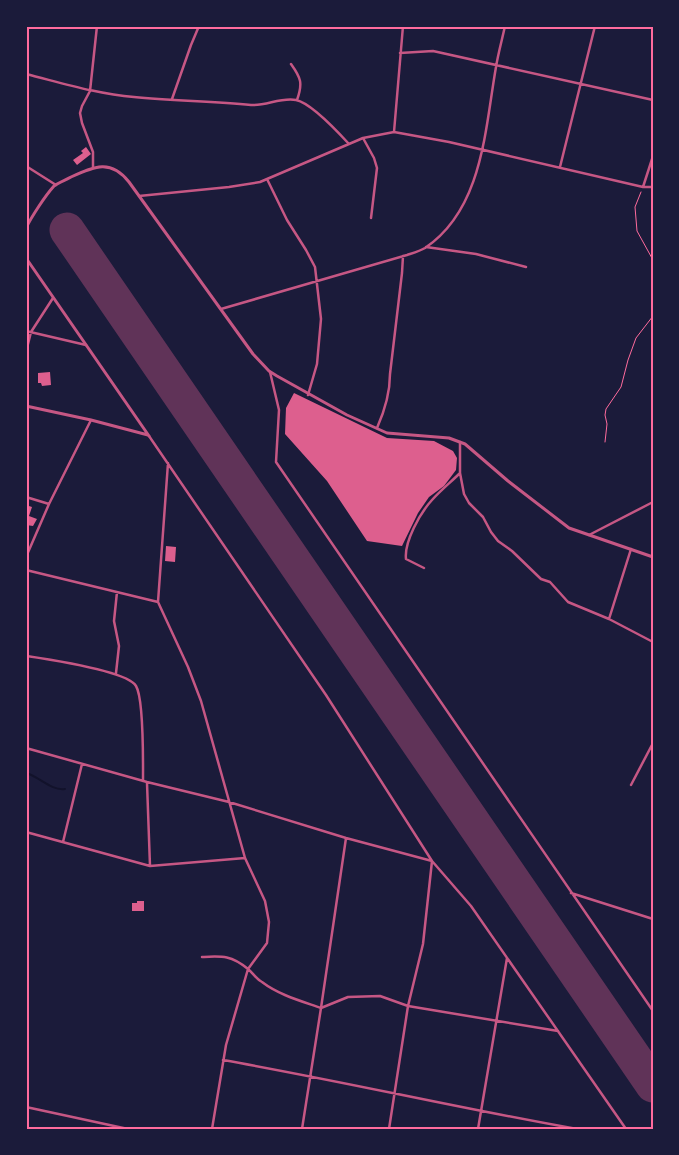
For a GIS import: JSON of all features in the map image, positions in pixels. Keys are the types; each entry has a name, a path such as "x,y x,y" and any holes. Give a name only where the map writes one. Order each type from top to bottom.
{"street":[{"path":"93,168 93,152 80,113 90,91 97,26"},
{"path":"172,99 199,26"},
{"path":"394,132 403,26"},
{"path":"221,309 403,256 426,247 448,227 460,210 474,179 483,150 496,65 505,26"},
{"path":"560,168 595,26"},
{"path":"400,54 434,51 653,100"},
{"path":"291,64 300,76 301,88 298,100"},
{"path":"26,74 90,91 134,97 258,105 298,100 306,104 332,126 348,144"},
{"path":"139,196 230,187 267,179 363,138 394,132 653,187"},
{"path":"363,138 374,158 376,168 371,218"},
{"path":"644,186 653,156"},
{"path":"26,166 56,185"},
{"path":"26,228 56,185 93,168 115,168 125,177 253,354 269,371 308,395 387,433 449,438 465,444 508,481 569,528 653,556"},
{"path":"267,179 287,220 315,268 321,319 317,364 308,395"},
{"path":"426,247 476,254 526,268"},
{"path":"377,428 386,408 390,386 403,256"},
{"path":"26,258 332,703 432,861 471,906 626,1129"},
{"path":"26,352 31,332 53,298"},
{"path":"26,331 88,346"},
{"path":"269,371 279,410 276,462 570,893 653,1011"},
{"path":"26,406 91,420 149,436"},
{"path":"26,557 49,504 91,420"},
{"path":"460,442 460,473 464,494 469,503 483,517 498,541 512,551 541,579 550,582 568,602 609,619 653,642"},
{"path":"168,463 158,602 202,701 245,858 265,901 269,922 267,943 248,969 226,1045 212,1129"},
{"path":"424,568 406,559 404,550 413,529 432,500 460,473"},
{"path":"26,497 49,504"},
{"path":"589,535 653,502"},
{"path":"609,619 631,549"},
{"path":"26,570 158,602"},
{"path":"116,674 120,646 114,621 117,592"},
{"path":"26,656 116,674 131,680 137,686 141,701 150,866"},
{"path":"631,785 653,743"},
{"path":"26,748 145,782 229,802 346,838 432,861"},
{"path":"63,842 82,764"},
{"path":"26,832 150,866 245,858"},
{"path":"302,1129 322,1008 346,838"},
{"path":"389,1129 408,1006 423,944 432,861"},
{"path":"570,893 653,919"},
{"path":"202,958 224,956 235,959 261,982 284,995 322,1008 348,997 380,996 408,1006 558,1031"},
{"path":"478,1129 507,958"},
{"path":"224,1060 481,1112 577,1129"},
{"path":"26,1107 126,1129"}],"path":[{"path":"644,186 635,208 637,231 653,260"},
{"path":"605,442 606,409 621,387 636,338 653,316"}],"building":[{"path":"86,147 91,154 77,165 73,160 83,153 81,151"},
{"path":"50,372 51,385 42,386 41,383 38,383 38,373"},
{"path":"294,393 387,438 434,441 453,451 457,458 456,470 444,486 429,497 418,513 402,546 367,541 327,481 285,434 286,408"},
{"path":"26,505 32,507 29,516 37,519 33,526 26,525"},
{"path":"166,546 176,547 175,562 165,561"},
{"path":"137,901 144,901 144,911 132,911 132,903 137,903"}],"waterway":[{"path":"26,773 50,786 65,789"}],"runway":[{"path":"67,230 653,1085"}]}
